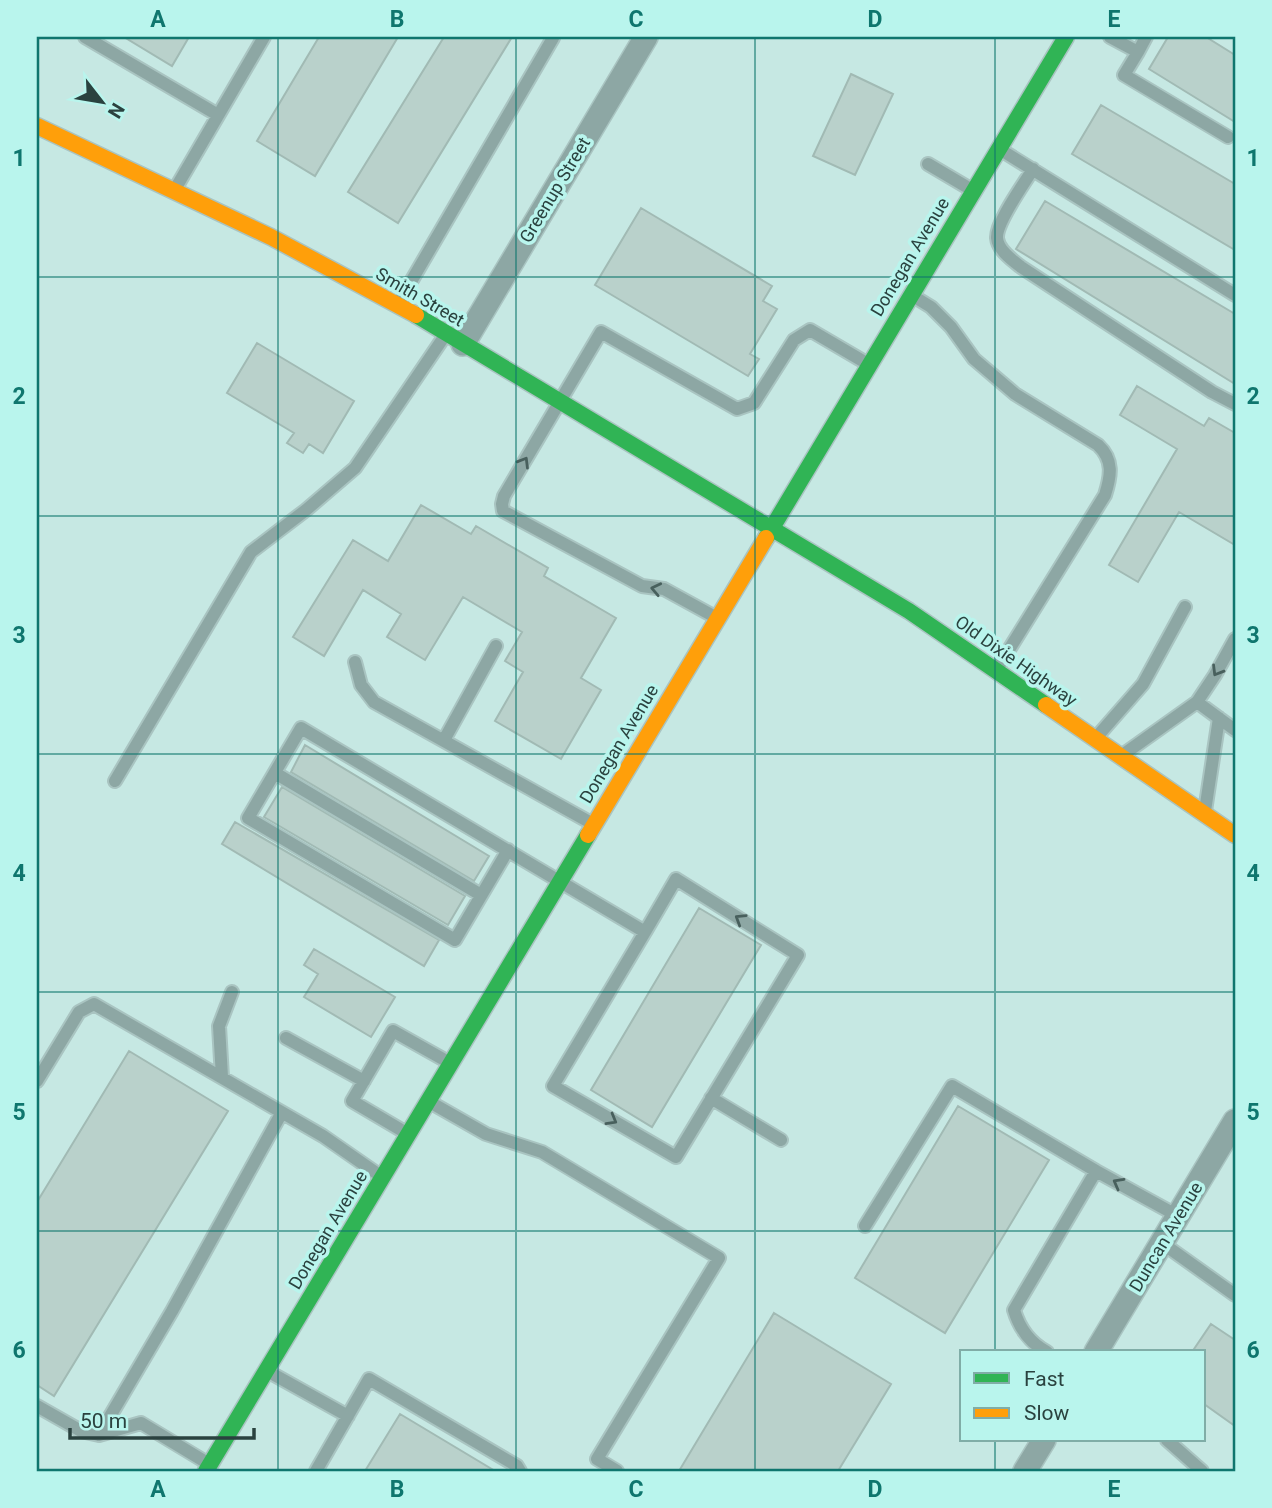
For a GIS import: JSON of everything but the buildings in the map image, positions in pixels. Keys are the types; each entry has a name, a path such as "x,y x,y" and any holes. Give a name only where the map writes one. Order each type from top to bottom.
{"street":[{"name":"Greenup Street","path":"455,338 646,37"},
{"name":"Donegan Avenue","path":"208,1468 1066,37"},
{"name":"Smith Street","path":"37,126 271,237 398,304 770,528"},
{"name":"Old Dixie Highway","path":"770,528 909,611 1235,835"},
{"name":"Duncan Avenue","path":"1097,1350 1235,1121"},
{"path":"1025,1471 1043,1442"}],"lane":[{"path":"85,37 218,115"},
{"path":"174,191 264,37"},
{"path":"1110,37 1138,52"},
{"path":"1146,37 1124,75 1228,137"},
{"path":"398,304 553,38"},
{"path":"998,149 1235,295"},
{"path":"928,163 972,191"},
{"path":"1033,169 998,229 997,240 1006,255 1235,404"},
{"path":"910,294 931,307 951,327 974,359 994,377 1015,394 1098,445 1106,453 1110,465 1110,479 1105,495 996,671"},
{"path":"717,618 664,589 642,586 503,511 504,496 601,332 737,409 754,403 794,340 810,330 868,364"},
{"path":"116,781 251,552 355,468 455,338"},
{"path":"1095,739 1143,684 1185,607"},
{"path":"1121,757 1197,702 1235,639"},
{"path":"444,740 496,646"},
{"path":"355,662 361,685 374,702 593,824"},
{"path":"1197,702 1235,730"},
{"path":"1205,814 1219,718"},
{"path":"508,850 455,940 248,818 301,728 560,880 645,932"},
{"path":"275,773 481,895"},
{"path":"676,879 798,955 711,1098 676,1157 553,1086 676,879"},
{"path":"222,1077 219,1026 232,992"},
{"path":"37,1082 79,1012 94,1004 323,1136 382,1177"},
{"path":"408,1134 352,1101 393,1031 450,1064"},
{"path":"286,1038 364,1081"},
{"path":"865,1226 953,1086 1178,1216"},
{"path":"711,1098 781,1140"},
{"path":"428,1101 486,1134 542,1152 719,1258 597,1459 617,1471"},
{"path":"99,1435 173,1311 281,1114"},
{"path":"1044,1350 1028,1336 1014,1310 1096,1171"},
{"path":"1162,1243 1235,1295"},
{"path":"266,1370 348,1416"},
{"path":"316,1471 369,1379 517,1465 520,1471"},
{"path":"37,1406 81,1431 99,1435 141,1423 208,1468"},
{"path":"1169,1442 1202,1471"}],"traffic: fast":[{"path":"766,538 1066,37"},
{"path":"416,315 909,611 1046,705"},
{"path":"206,1471 588,835"}],"traffic: slow":[{"path":"37,126 271,237 416,315"},
{"path":"588,835 766,538"},
{"path":"1046,705 1235,835"}]}
